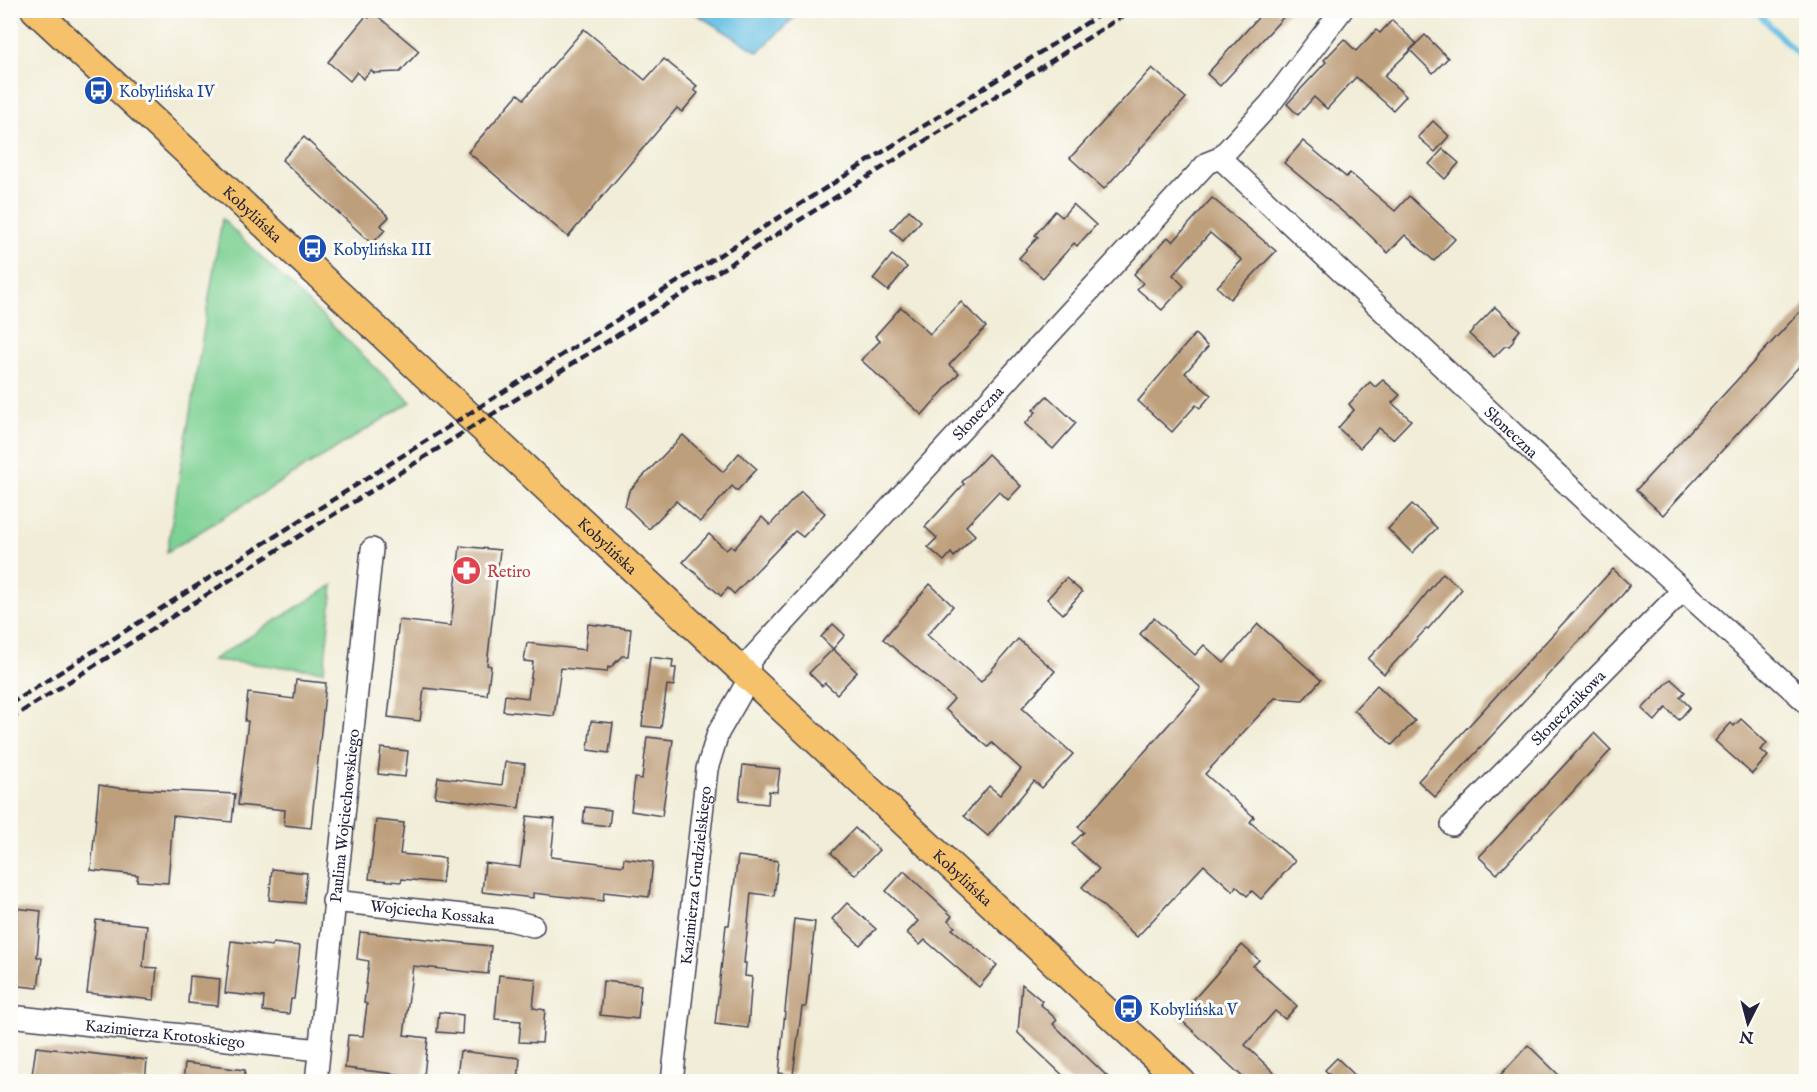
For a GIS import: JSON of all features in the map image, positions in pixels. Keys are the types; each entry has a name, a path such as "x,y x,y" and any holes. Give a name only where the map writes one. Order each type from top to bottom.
{"main road":[{"name":"Kobylińska","path":"35,10 1182,1082"}],"street":[{"name":"Słoneczna","path":"749,679 750,660 1208,164 1220,158 1270,104 1342,10"},
{"name":"Słoneczna","path":"1220,158 1806,702"},
{"name":"Paulina Wojciechowskiego","path":"316,1082 333,901 372,549"},
{"name":"Słonecznikowa","path":"1452,825 1683,590"},
{"name":"Kazimierza Grudzielskiego","path":"672,1082 707,769 718,733 749,679"},
{"name":"Wojciecha Kossaka","path":"333,901 510,920 533,926"},
{"name":"Kazimierza Krotoskiego","path":"10,1016 319,1050"}],"green space":[{"path":"222,219 411,402 167,552"},
{"path":"333,585 324,671 212,660"}],"water":[{"path":"801,10 758,52 691,11"}],"building":[{"path":"1265,10 1290,10 1220,86 1207,74"},
{"path":"374,13 419,51 400,72 374,73 371,70 363,79 357,72 350,81 328,62 366,16 369,18"},
{"path":"1392,20 1417,44 1384,76 1406,96 1393,110 1356,77 1327,109 1314,97 1298,115 1287,104 1344,39 1356,51 1376,30 1380,33"},
{"path":"584,29 645,80 664,59 697,86 694,90 698,93 682,112 677,108 568,237 468,152 518,94 524,99"},
{"path":"1425,35 1448,58 1433,73 1410,50"},
{"path":"1152,68 1186,98 1104,189 1070,158"},
{"path":"1433,121 1449,136 1435,152 1418,137"},
{"path":"304,137 389,217 381,225 385,230 372,244 282,160"},
{"path":"1303,141 1346,177 1350,173 1395,211 1409,196 1455,239 1434,261 1405,235 1388,253 1351,217 1284,163"},
{"path":"1443,149 1459,163 1445,179 1429,164"},
{"path":"1212,198 1276,251 1230,299 1217,287 1242,260 1210,233 1173,275 1184,286 1162,310 1137,289 1143,283 1134,274 1168,237 1173,242"},
{"path":"1073,204 1096,225 1077,246 1074,243 1043,278 1019,258 1038,237 1035,235 1055,211 1062,217"},
{"path":"909,210 921,221 903,241 891,230"},
{"path":"892,255 907,267 888,291 873,279"},
{"path":"961,302 986,327 949,365 959,373 922,415 861,360 880,341 875,336 901,307 930,334"},
{"path":"1806,305 1806,359 1663,515 1636,490"},
{"path":"1495,307 1520,330 1513,342 1505,346 1494,357 1469,334"},
{"path":"1195,334 1208,347 1185,373 1211,395 1200,408 1196,405 1172,432 1138,401"},
{"path":"1383,380 1400,395 1392,403 1411,420 1393,439 1379,428 1360,448 1338,428 1354,410 1349,404 1370,382 1375,387"},
{"path":"1047,396 1076,423 1053,449 1025,424 1036,412 1033,410"},
{"path":"683,435 723,472 739,453 757,469 737,491 732,486 700,522 676,501 649,529 625,506 629,491"},
{"path":"988,454 1021,486 1008,500 999,491 966,526 975,535 954,557 951,553 944,561 928,547 937,538 925,527"},
{"path":"801,491 825,513 803,537 795,531 734,594 728,588 721,596 683,562 709,534 726,550 731,546 734,549 762,517 770,525"},
{"path":"1412,504 1437,528 1412,553 1388,529"},
{"path":"460,546 500,550 487,665 491,666 487,695 424,688 420,721 388,717 399,620 451,626"},
{"path":"1613,569 1630,585 1624,593 1435,797 1418,781"},
{"path":"1443,573 1462,589 1428,629 1384,674 1368,659 1410,614"},
{"path":"1066,578 1082,592 1063,614 1047,599"},
{"path":"930,584 953,606 927,635 981,682 1018,639 1055,671 1022,708 1073,754 1042,788 1034,781 988,836 964,816 989,786 1000,795 1021,769 992,743 988,747 945,709 954,699 883,639"},
{"path":"1154,618 1195,655 1204,645 1224,663 1258,624 1321,680 1303,700 1275,698 1205,774 1254,817 1250,822 1295,861 1261,899 1252,891 1247,896 1236,886 1233,891 1204,865 1137,937 1082,887 1099,869 1072,844 1084,832 1078,827 1201,688 1140,634"},
{"path":"588,624 631,629 628,656 622,656 610,668 608,667 607,672 561,668 554,716 503,711 505,695 528,698 533,662 524,661 527,643 585,650"},
{"path":"833,624 845,635 833,649 821,637"},
{"path":"833,649 857,672 837,694 825,683 822,686 809,673"},
{"path":"650,657 673,660 672,668 676,668 674,686 667,685 661,728 642,726"},
{"path":"1671,679 1685,692 1680,697 1690,707 1679,720 1666,708 1655,721 1642,709"},
{"path":"296,680 326,683 311,828 284,825 285,810 238,805 248,721 245,721 248,693 294,699"},
{"path":"1377,685 1415,721 1392,745 1354,710"},
{"path":"1741,719 1767,743 1761,750 1768,756 1752,774 1715,741 1731,723 1734,726"},
{"path":"591,721 613,723 609,753 588,750"},
{"path":"1594,733 1611,750 1497,874 1479,857"},
{"path":"647,737 673,740 662,816 631,811 635,778 642,779"},
{"path":"381,748 408,751 405,777 378,774"},
{"path":"505,762 525,764 519,808 435,797 438,777 502,785"},
{"path":"743,765 780,769 777,792 769,791 768,804 739,801"},
{"path":"99,785 235,794 232,822 173,816 168,883 137,881 138,875 91,870"},
{"path":"585,807 611,810 609,826 583,823"},
{"path":"527,816 555,819 551,857 623,866 624,858 653,862 649,897 604,892 603,901 533,893 533,898 482,892 485,863 520,867"},
{"path":"376,820 404,823 400,854 445,858 442,883 402,879 401,882 369,879"},
{"path":"855,828 879,850 855,875 831,853"},
{"path":"738,856 778,861 774,896 751,893 744,963 746,963 745,976 752,977 748,1028 715,1024 726,925 729,925"},
{"path":"272,869 307,873 304,903 269,900"},
{"path":"904,871 952,916 948,920 955,927 952,929 997,965 979,987 925,940 920,945 907,933 918,921 886,891"},
{"path":"847,903 876,929 860,945 832,919"},
{"path":"14,908 41,911 37,957 42,958 38,988 10,985 10,945"},
{"path":"794,919 815,922 806,1007 802,1007 793,1075 779,1073"},
{"path":"96,920 147,925 143,967 157,968 154,1000 87,993"},
{"path":"360,932 491,946 488,974 413,966 404,1035 428,1038 424,1076 421,1076 421,1082 403,1080 404,1075 345,1068 348,1035 363,1036 367,1004 364,1003 369,961 357,959"},
{"path":"231,941 272,946 273,943 300,946 294,999 291,999 289,1014 263,1011 264,997 225,993"},
{"path":"1242,945 1259,960 1253,966 1297,1006 1285,1019 1275,1011 1245,1045 1284,1082 1248,1082 1178,1017"},
{"path":"499,975 536,979 533,1008 545,1010 542,1043 519,1042 521,1021 495,1019"},
{"path":"190,976 220,979 218,1006 188,1003"},
{"path":"603,981 641,985 638,1019 600,1015"},
{"path":"1022,984 1042,1001 1040,1004 1057,1020 1053,1024 1113,1082 1070,1082 1018,1033"},
{"path":"439,1012 463,1015 462,1034 437,1032"},
{"path":"1528,1045 1566,1082 1494,1082"},
{"path":"36,1047 147,1060 145,1082 94,1082 32,1075"},
{"path":"460,1051 520,1058 518,1082 474,1082 474,1079 457,1077"},
{"path":"1337,1058 1362,1082 1337,1082 1325,1070"},
{"path":"185,1063 245,1070 244,1082 183,1082"}],"waterway":[{"path":"1755,10 1806,63"}],"railway":[{"path":"10,704 1107,10"},
{"path":"10,719 1132,10"}],"place":[{"name":"Kobylińska IV","path":"98,91"},
{"name":"Kobylińska III","path":"312,249"},
{"name":"Retiro","path":"466,571"},
{"name":"Kobylińska V","path":"1128,1009"}]}
